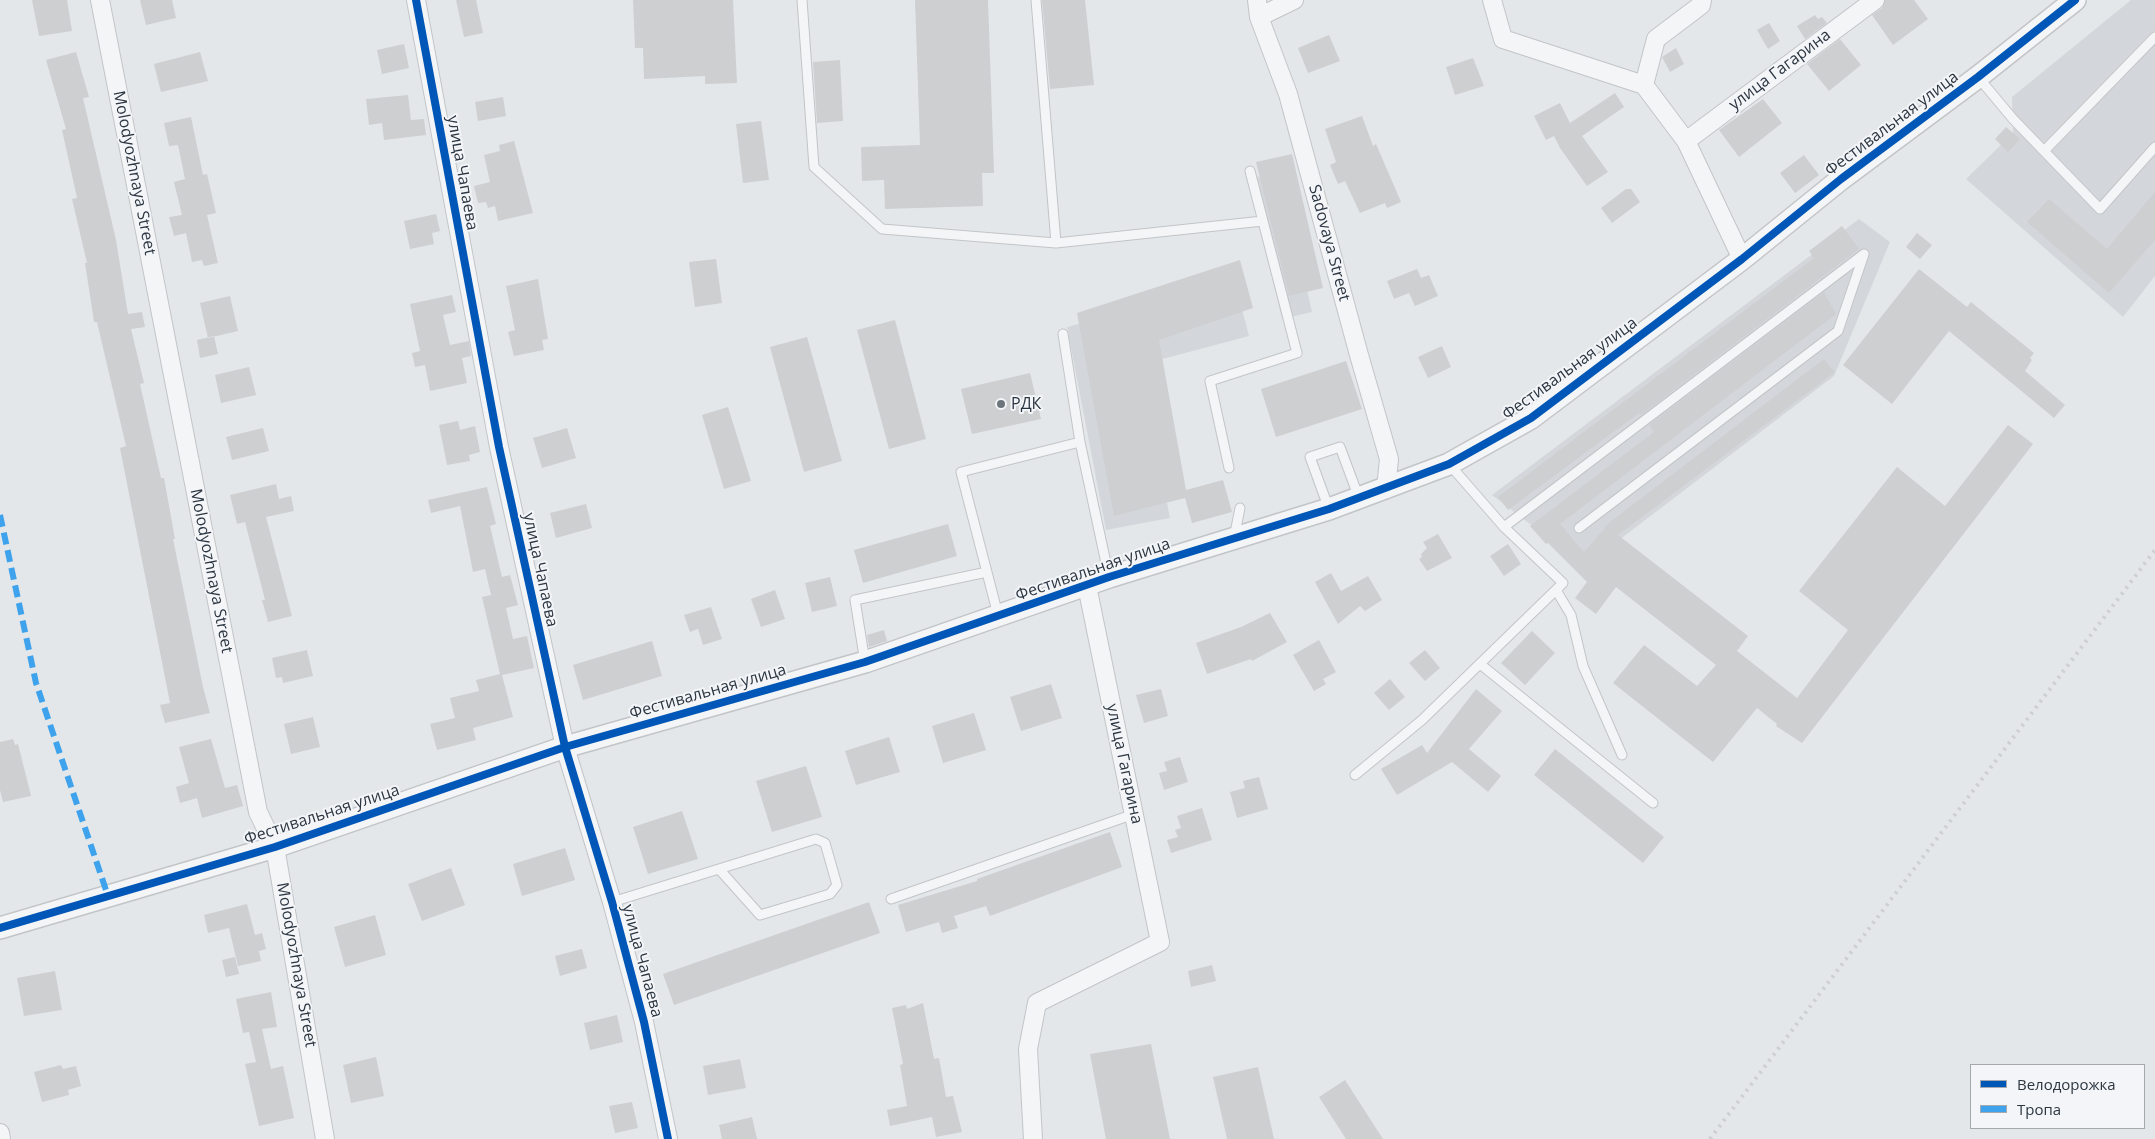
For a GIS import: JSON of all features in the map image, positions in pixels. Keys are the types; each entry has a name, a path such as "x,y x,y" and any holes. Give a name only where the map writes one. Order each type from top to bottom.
{"street":[{"name":"Molodyozhnaya Street","path":"100,0 258,812 275,847 325,1139"},
{"name":"улица Чапаева","path":"416,0 499,447 565,748 612,902 644,1022 668,1139"},
{"path":"1258,8 1294,0"},
{"path":"1492,0 1503,39 1644,85 1686,141 1742,259"},
{"path":"1644,85 1656,39 1701,5 1702,0"},
{"name":"улица Гагарина","path":"1686,141 1875,0"},
{"name":"Фестивальная улица","path":"0,928 275,847 565,748 865,662 1109,578 1329,510 1449,464 1531,418 1742,259 1841,179 1978,77 2075,0"},
{"name":"Sadovaya Street","path":"1258,8 1288,94 1389,458 1386,489"},
{"name":"улица Гагарина","path":"1033,1139 1028,1049 1037,1002 1160,942 1087,586"},
{"path":"0,1133 1,1139"}],"lane":[{"path":"802,0 814,167 882,229 1056,243 1263,221"},
{"path":"1036,0 1056,243"},
{"path":"2044,151 2155,38"},
{"path":"1978,77 2044,151 2100,209 2155,146"},
{"path":"1229,468 1210,381 1297,353 1250,170"},
{"path":"1504,527 1864,254 1838,331 1580,528"},
{"path":"1063,334 1080,442 1109,578"},
{"path":"998,616 961,472 1080,442"},
{"path":"1329,510 1310,457 1340,447 1359,498"},
{"path":"1356,774 1422,720 1564,583 1504,527 1449,464"},
{"path":"1234,538 1240,508"},
{"path":"865,662 855,600 987,572"},
{"path":"1556,590 1571,615 1583,666 1622,755"},
{"path":"1480,664 1653,804"},
{"path":"890,899 1134,814"},
{"path":"612,902 816,839 825,843 837,885 830,894 760,915 719,869"}],"shaded area":[{"path":"2131,0 2155,0 2155,276 2123,317 1966,179 2013,133 2012,97"},
{"path":"1280,171 1312,312 1282,319 1249,179"},
{"path":"1859,219 1890,242 1834,376 1585,566 1492,495"},
{"path":"1235,282 1249,336 1140,365 1170,518 1106,530 1067,327"}],"building":[{"path":"32,0 67,0 72,31 39,36"},
{"path":"140,0 172,0 176,18 146,25"},
{"path":"456,0 476,0 483,33 464,37"},
{"path":"633,0 733,0 737,83 705,84 705,76 644,79 643,48 635,48"},
{"path":"915,0 988,0 994,173 982,173 983,206 885,209 884,180 862,181 861,147 920,145"},
{"path":"1042,0 1085,0 1094,85 1050,89"},
{"path":"1885,0 1914,0 1928,19 1893,45 1872,15 1882,8"},
{"path":"1815,15 1818,19 1822,17 1827,23 1805,39 1797,26"},
{"path":"1769,23 1780,41 1768,49 1757,30"},
{"path":"1329,35 1340,61 1308,73 1298,48"},
{"path":"1840,39 1861,65 1829,91 1807,64"},
{"path":"404,44 409,68 382,74 377,50"},
{"path":"1676,48 1684,64 1670,72 1662,57"},
{"path":"76,52 89,97 83,98 116,240 128,314 142,312 145,327 131,329 144,383 140,384 161,478 164,478 175,539 173,539 210,713 165,723 160,705 170,703 120,448 126,446 97,322 94,322 85,263 87,263 72,199 77,198 62,130 66,129 46,60"},
{"path":"200,52 208,81 161,92 154,64"},
{"path":"1473,58 1484,86 1455,95 1446,67"},
{"path":"840,60 843,121 817,123 813,62"},
{"path":"1615,93 1624,107 1582,136 1608,172 1587,186 1560,148 1554,136 1546,140 1534,116 1560,103 1570,123"},
{"path":"408,95 411,120 424,119 426,135 384,140 382,123 369,125 366,99"},
{"path":"503,97 506,116 478,121 475,102"},
{"path":"1763,99 1782,123 1739,157 1719,130"},
{"path":"1362,116 1373,146 1376,144 1401,202 1387,208 1385,203 1360,213 1345,181 1338,184 1330,165 1336,162 1325,129"},
{"path":"191,117 203,175 207,174 216,213 207,215 218,263 204,266 202,260 192,262 186,233 174,236 169,217 182,215 174,182 185,179 178,145 169,146 164,123"},
{"path":"761,121 769,180 743,183 736,124"},
{"path":"2006,127 2020,139 2008,152 1995,139"},
{"path":"514,141 533,213 498,221 495,206 488,208 486,202 478,203 474,186 490,182 484,155 500,151 499,145"},
{"path":"1292,154 1323,288 1289,296 1256,162"},
{"path":"1804,155 1819,175 1795,193 1780,173"},
{"path":"1626,189 1631,189 1640,202 1612,223 1601,208"},
{"path":"2155,192 2155,240 2109,293 2027,222 2049,199 2107,249"},
{"path":"436,214 440,231 432,233 434,244 410,249 404,221"},
{"path":"1842,226 1859,249 1641,415 1639,413 1508,510 1498,497 1814,258 1809,251"},
{"path":"1917,233 1932,245 1920,259 1906,247"},
{"path":"716,259 722,303 695,307 689,262"},
{"path":"1240,260 1253,308 1159,340 1186,490 1223,480 1232,512 1192,523 1185,498 1114,516 1077,313"},
{"path":"1417,269 1421,278 1429,275 1438,296 1415,306 1409,293 1394,299 1387,281"},
{"path":"1919,269 1967,307 1971,302 2034,353 2025,371 2065,405 2054,418 1949,331 1892,404 1843,365"},
{"path":"538,279 548,339 542,340 544,350 514,356 508,332 515,330 506,286"},
{"path":"1824,292 1836,314 1560,524 1584,552 1610,522 1824,359 1835,372 1618,535 1748,636 1737,651 1797,698 1848,630 1799,591 1897,467 1945,506 2008,425 2033,444 1802,743 1776,726 1777,724 1757,708 1713,762 1613,683 1644,645 1697,686 1716,665 1616,587 1596,614 1575,598 1587,582 1548,543 1546,544 1530,526 1654,432 1649,425"},
{"path":"452,295 456,312 443,315 450,345 469,341 471,356 462,358 467,383 430,391 425,365 415,367 412,353 420,351 410,304"},
{"path":"230,296 238,331 208,338 200,303"},
{"path":"895,320 926,439 889,449 857,330"},
{"path":"214,336 218,354 200,358 197,340"},
{"path":"807,337 842,461 804,472 770,347"},
{"path":"1442,346 1451,367 1428,378 1418,357"},
{"path":"1346,361 1362,409 1276,437 1261,389"},
{"path":"249,367 256,395 221,403 215,375"},
{"name":"РДК","path":"1030,373 1041,419 972,434 961,389"},
{"path":"728,407 751,481 724,489 702,415"},
{"path":"458,421 460,430 475,426 480,452 469,455 470,461 447,465 439,425"},
{"path":"263,428 269,451 232,460 226,437"},
{"path":"567,428 576,458 542,468 533,438"},
{"path":"276,484 279,499 291,496 294,511 266,517 292,616 268,622 262,600 265,600 245,522 237,524 230,495"},
{"path":"487,487 496,524 490,526 502,577 510,575 518,605 506,608 513,639 527,636 534,668 502,675 513,717 473,728 476,740 437,750 430,724 455,718 450,698 479,691 476,680 500,674 482,597 491,595 485,569 473,572 460,506 431,513 428,500"},
{"path":"586,504 592,528 556,538 550,513"},
{"path":"948,524 957,556 863,583 854,550"},
{"path":"1438,534 1452,558 1427,571 1419,559 1427,548 1423,542"},
{"path":"1508,544 1521,564 1504,576 1490,556"},
{"path":"1331,573 1341,591 1368,576 1382,600 1365,611 1360,606 1338,624 1315,582"},
{"path":"830,577 837,606 812,612 805,583"},
{"path":"775,590 785,619 761,627 751,599"},
{"path":"711,607 722,639 703,645 698,629 690,632 684,615"},
{"path":"1270,613 1287,642 1252,661 1251,659 1207,674 1196,643 1241,627"},
{"path":"884,630 887,641 869,647 867,635"},
{"path":"1532,631 1555,653 1525,685 1501,663"},
{"path":"1319,640 1336,672 1323,679 1326,684 1314,691 1293,655"},
{"path":"652,641 662,676 583,700 573,665"},
{"path":"307,650 313,676 283,683 282,677 276,678 272,658"},
{"path":"1425,650 1440,668 1425,681 1409,663"},
{"path":"1390,679 1405,697 1389,710 1374,693"},
{"path":"1051,684 1062,718 1021,731 1010,697"},
{"path":"1161,689 1168,716 1144,723 1136,695"},
{"path":"1476,689 1502,711 1469,749 1501,776 1488,792 1452,762 1397,795 1381,769 1422,745 1427,753"},
{"path":"974,713 986,750 943,763 932,726"},
{"path":"313,717 320,747 291,754 284,724"},
{"path":"889,737 900,772 856,785 845,751"},
{"path":"13,739 15,745 18,744 31,796 3,802 0,790 0,742"},
{"path":"211,739 225,788 237,785 243,806 202,818 197,798 180,803 176,787 189,783 179,747"},
{"path":"1555,749 1664,837 1643,863 1534,775"},
{"path":"1180,757 1188,782 1164,790 1159,773 1167,771 1164,762"},
{"path":"806,766 822,817 772,832 756,781"},
{"path":"1259,777 1268,809 1237,818 1230,792 1245,788 1243,781"},
{"path":"1202,808 1212,840 1171,853 1167,840 1178,837 1175,830 1181,828 1177,816"},
{"path":"682,811 698,859 648,874 633,827"},
{"path":"1110,832 1122,867 990,916 986,906 954,916 958,928 942,933 939,922 906,932 898,905 977,881 977,879"},
{"path":"565,848 575,880 522,896 513,864"},
{"path":"451,868 465,905 422,921 408,884"},
{"path":"869,902 880,933 674,1005 663,974"},
{"path":"247,904 255,935 262,933 266,949 259,951 261,961 238,966 229,928 208,933 204,915"},
{"path":"375,915 386,955 345,967 334,927"},
{"path":"582,949 587,968 560,976 555,956"},
{"path":"235,957 239,974 226,977 222,960"},
{"path":"1212,965 1216,981 1191,987 1188,971"},
{"path":"55,971 62,1010 24,1016 17,978"},
{"path":"271,992 277,1027 262,1029 271,1069 283,1066 294,1118 259,1126 245,1064 256,1062 249,1032 243,1033 236,999"},
{"path":"923,1003 934,1059 939,1058 946,1097 953,1096 962,1132 936,1137 932,1117 890,1126 887,1110 907,1106 900,1065 903,1064 892,1008 906,1005 907,1009"},
{"path":"617,1015 623,1042 590,1050 584,1023"},
{"path":"1151,1044 1170,1139 1106,1139 1090,1054"},
{"path":"376,1057 384,1096 351,1103 343,1065"},
{"path":"740,1059 746,1088 708,1095 703,1066"},
{"path":"61,1065 63,1069 76,1066 81,1086 68,1090 69,1095 42,1102 34,1072"},
{"path":"1258,1067 1274,1139 1227,1139 1213,1077"},
{"path":"1345,1080 1383,1139 1346,1139 1319,1097"},
{"path":"632,1102 638,1128 615,1133 609,1106"},
{"path":"752,1117 757,1139 722,1139 719,1125"}],"railway":[{"path":"1710,1139 2155,550"}],"marked path":[{"path":"0,515 36,683 108,896"}],"cycle path":[{"path":"416,0 499,447 565,747 612,902 644,1022 668,1139"},
{"path":"0,928 275,847 565,747 865,662 1109,577 1329,509 1449,464 1531,418 1742,259 1841,179 1978,77 2075,0"}],"place":[{"name":"РДК","path":"1001,404"}]}
